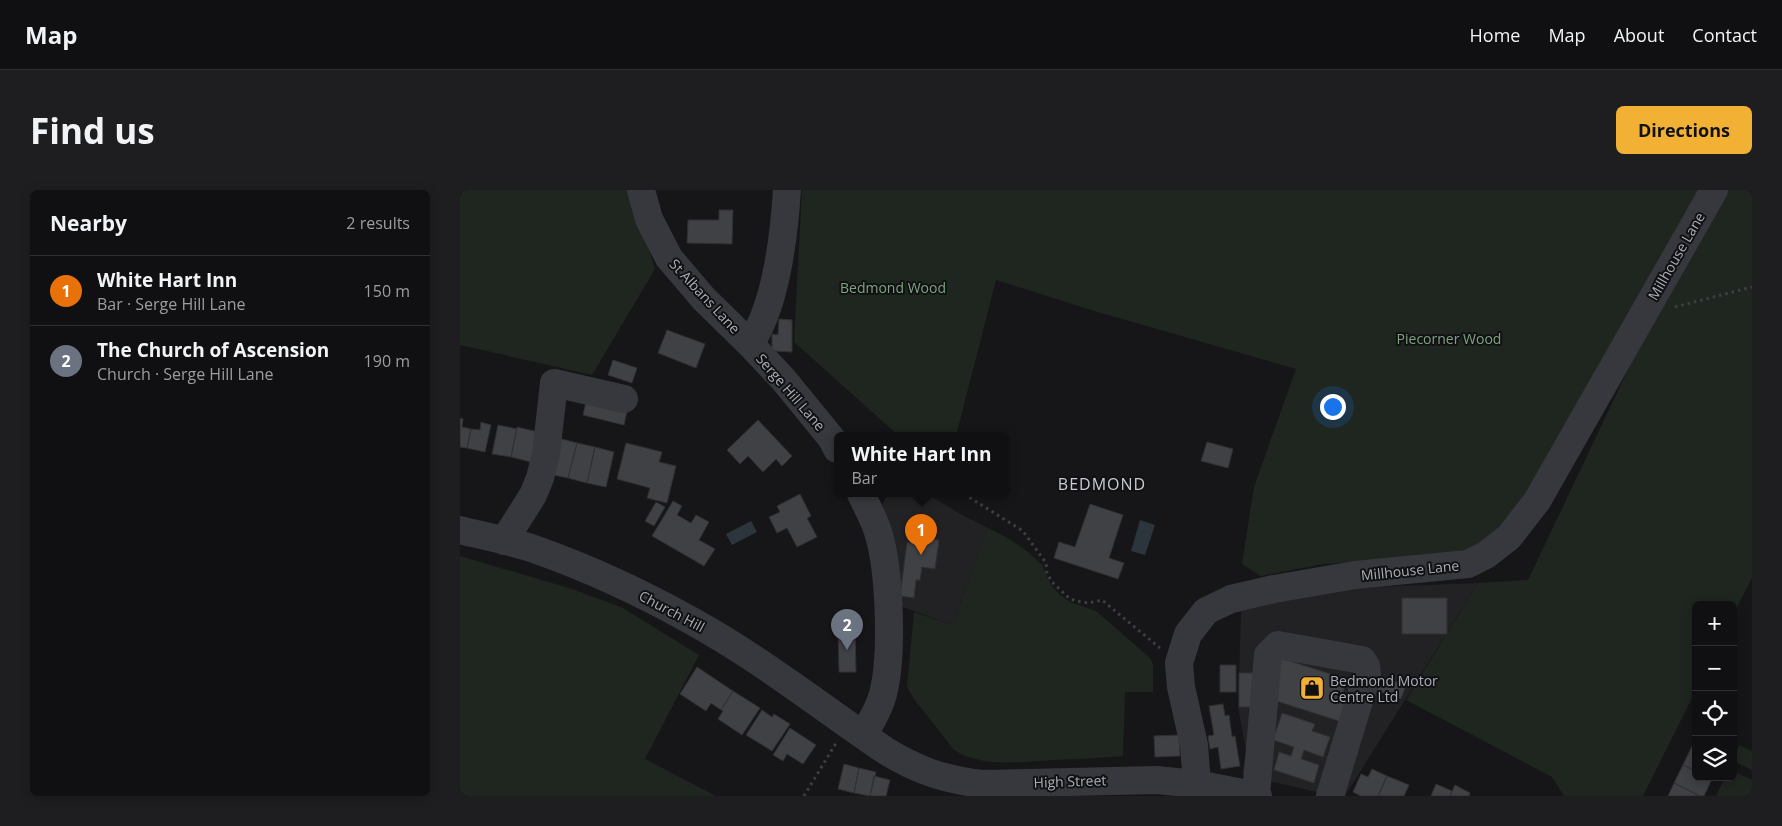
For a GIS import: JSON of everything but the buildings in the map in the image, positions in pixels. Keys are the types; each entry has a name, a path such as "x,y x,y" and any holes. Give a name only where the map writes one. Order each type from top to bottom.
{"street":[{"name":"St Albans Lane","path":"641,190 649,219 669,258 704,299 750,344"},
{"name":"Serge Hill Lane","path":"787,190 778,263 768,306 758,332 750,344 788,385 834,443"},
{"name":"Millhouse Lane","path":"1197,784 1194,745 1181,687 1179,663 1188,634 1206,611 1231,599 1274,589 1355,575 1468,564 1486,555 1509,537 1537,501 1714,190"},
{"path":"504,541 540,478 546,454 554,383 624,399"},
{"path":"855,730 876,711 883,693 888,660 888,603 884,562 877,529 861,497"},
{"name":"Church Hill","path":"460,530 532,549 619,583 691,620 744,653 855,730"},
{"path":"1257,796 1268,655 1278,644 1362,660 1366,666 1367,676 1330,796"},
{"name":"High Street","path":"855,730 907,764 932,775 1003,790 1096,780 1156,780 1197,784 1257,796"}],"path":[{"path":"1642,315 1752,287"},
{"path":"969,497 1024,531 1046,563 1052,582 1069,598 1089,603 1102,600 1179,663"},
{"path":"804,796 855,730"}],"shaded area":[{"path":"886,497 932,497 988,528 952,625 895,604 887,521 882,505"},
{"path":"1140,520 1155,525 1145,555 1131,551"},
{"path":"751,521 757,532 732,545 726,534"},
{"path":"1478,583 1345,796 1335,796 1242,775 1246,751 1238,707 1241,611 1283,600 1346,588"}],"green space":[{"path":"460,190 631,190 655,269 592,375 460,345"},
{"path":"802,190 1706,190 1517,510 1481,546 1452,557 1323,564 1261,576 1242,564 1254,487 1296,369 1091,310 996,280 957,432 895,432 794,342"},
{"path":"1725,190 1752,190 1752,578 1737,607 1737,601 1692,601 1692,698 1643,796 1564,796 1552,777 1406,700 1478,583 1528,580 1635,355"},
{"path":"988,528 1006,537 1028,552 1042,565 1051,585 1059,594 1070,602 1096,611 1150,658 1153,664 1153,692 1125,692 1123,756 989,762 965,756 954,750 914,699 907,687 914,612 952,625"},
{"path":"460,556 569,588 621,607 699,655 645,759 716,796 460,796"},
{"path":"1739,745 1752,751 1752,770 1737,763"},
{"path":"1737,773 1752,780 1752,796 1716,796 1723,781 1737,781"}],"place":[{"name":"White Hart Inn","path":"921,555"},
{"name":"The Church of Ascension","path":"847,650"},
{"name":"Bedmond Motor Centre Ltd","path":"1312,688"}],"district":[{"name":"BEDMOND","path":"1102,484"}],"park label":[{"name":"Bedmond Wood","path":"893,287"},
{"name":"Piecorner Wood","path":"1449,338"}]}
